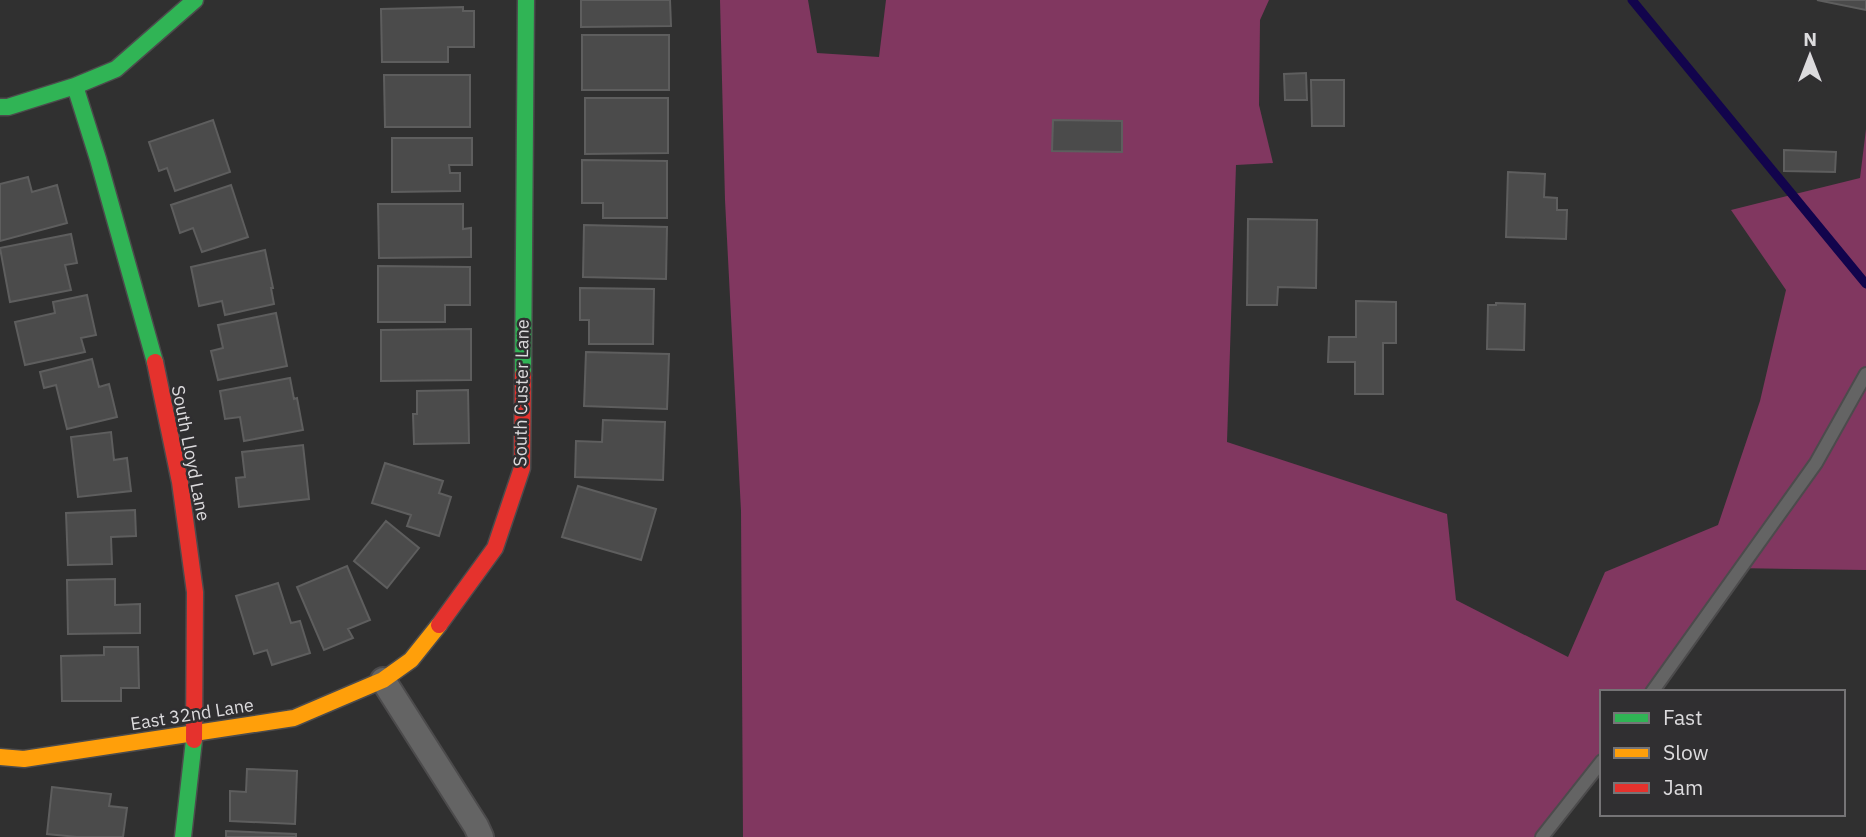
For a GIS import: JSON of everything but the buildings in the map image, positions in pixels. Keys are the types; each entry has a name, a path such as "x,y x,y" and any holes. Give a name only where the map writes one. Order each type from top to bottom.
{"street":[{"path":"0,107 8,107 75,86 116,69 195,0"},
{"name":"South Custer Lane","path":"383,680 419,651 495,548 522,468 526,0"},
{"name":"South Lloyd Lane","path":"75,86 154,359 180,482 195,592 195,733 183,837"},
{"path":"383,680 477,826 481,837"},
{"name":"East 32nd Lane","path":"0,757 24,760 294,718 383,680"}],"lane":[{"path":"1653,690 1816,463 1866,374"},
{"path":"1542,837 1600,764"}],"shaded area":[{"path":"720,0 808,0 817,53 879,57 886,0 1269,0 1260,20 1259,105 1273,163 1236,165 1227,442 1447,514 1456,600 1568,657 1605,572 1718,525 1760,401 1786,290 1731,210 1860,178 1866,129 1866,570 1734,568 1645,690 1600,690 1600,753 1535,837 743,837 741,511 725,200"}],"waterway":[{"path":"1632,0 1866,284"}],"traffic: fast":[{"path":"0,107 8,107 75,86 116,69 195,0"},
{"path":"523,375 526,0"},
{"path":"75,86 155,362"},
{"path":"183,837 194,740"}],"traffic: slow":[{"path":"0,757 24,759 294,718 383,680 411,660 439,625"}],"traffic: jam":[{"path":"155,362 180,482 195,592 194,740"},
{"path":"439,625 495,548 522,468 523,375"}]}
